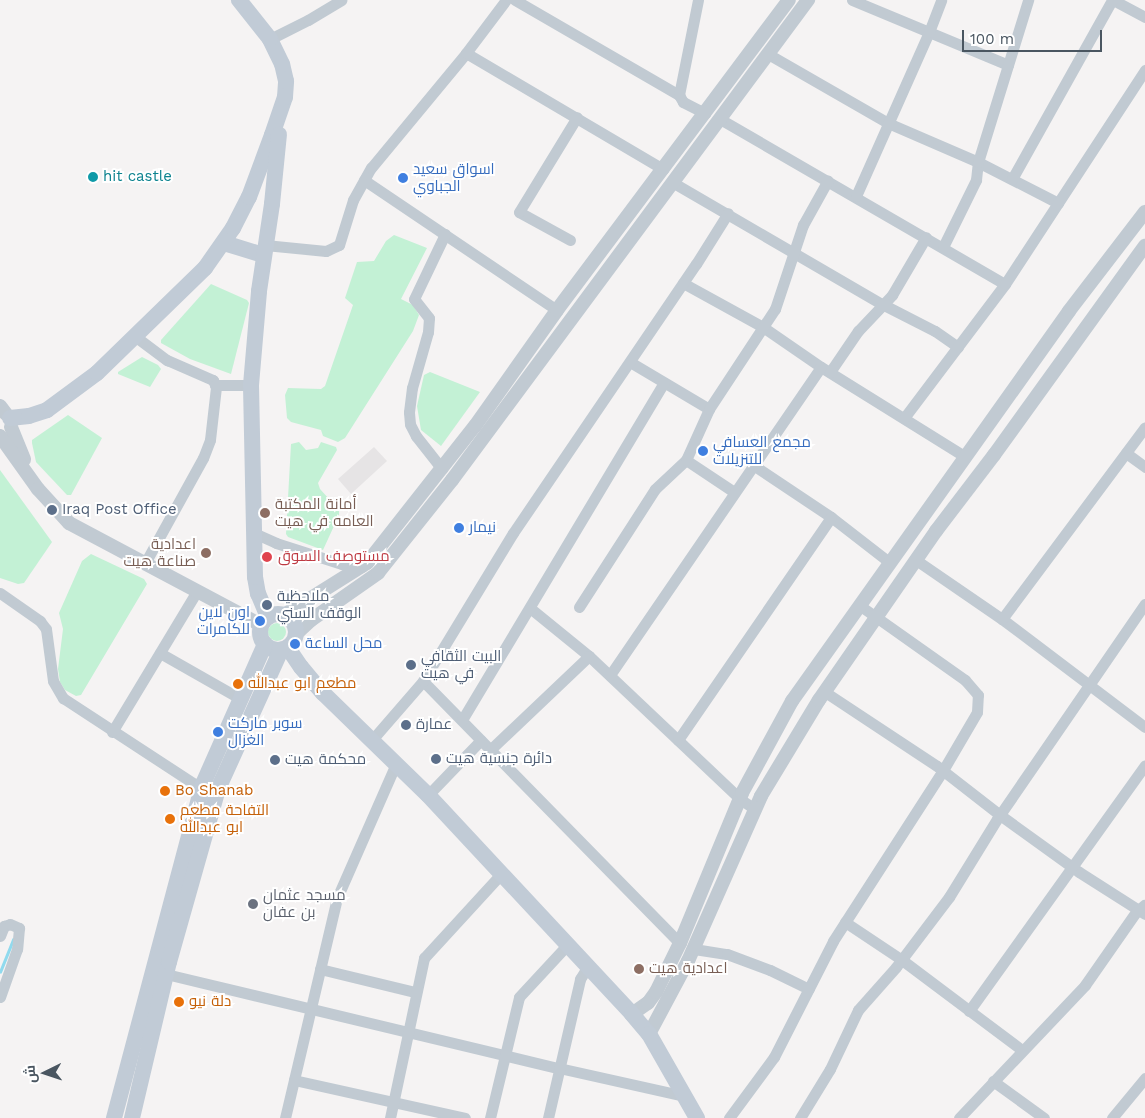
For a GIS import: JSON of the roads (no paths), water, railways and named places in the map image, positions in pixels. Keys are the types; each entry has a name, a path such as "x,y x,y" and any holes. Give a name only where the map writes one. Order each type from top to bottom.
{"main road":[{"path":"132,1118 166,974 218,789 288,644 293,622 271,619 260,602 256,585 251,385 264,250 272,204 281,109 286,81 282,64 270,39 239,0"},
{"path":"4,421 29,416 55,405 97,373 205,268 224,243 249,197 281,109"},
{"path":"249,197 272,204"},
{"path":"224,243 264,250"},
{"path":"271,619 260,635 265,644 272,649 288,644"},
{"path":"114,1118 202,789 265,644"},
{"path":"288,644 301,667 323,693 395,766 428,795 632,1014 649,1034 697,1118"},
{"path":"123,1083 139,1086"}],"street":[{"path":"270,39 341,0"},
{"path":"264,250 322,251 335,248 342,241 354,200 364,180 380,156 466,53 506,0"},
{"path":"515,0 679,95 683,102 705,113"},
{"path":"679,95 698,0"},
{"path":"4,421 31,477 69,523 197,591 271,619 368,563 442,469 789,0"},
{"path":"288,644 311,620 378,573 452,480 808,0"},
{"path":"852,0 1008,65"},
{"path":"856,196 929,32 941,0"},
{"path":"943,247 976,180 978,162 1028,0"},
{"path":"1012,179 1112,0 1145,17"},
{"path":"466,53 663,169"},
{"path":"768,54 888,123 978,162 1058,203"},
{"path":"904,418 1005,284 1145,70"},
{"path":"570,240 519,212 577,117"},
{"path":"720,119 856,196 1005,284"},
{"path":"364,180 558,310"},
{"path":"579,607 655,489 686,460 709,409 775,309 803,224 828,180"},
{"path":"672,182 882,304 935,331 958,347"},
{"path":"632,1014 648,1004 656,992 680,943 740,799 792,701 964,456 1069,311 1145,212"},
{"path":"371,742 423,681 513,534 683,284 728,214"},
{"path":"442,469 416,436 410,424 409,412 412,388 428,332 429,318 414,298 445,234"},
{"path":"610,675 753,465 825,370 892,295 926,237"},
{"path":"649,1034 694,949 755,809 825,692 916,560 1144,249"},
{"path":"683,284 763,327 825,370 964,456"},
{"path":"136,337 167,360 214,380 216,404 210,440 203,458 144,563"},
{"path":"630,362 664,384 709,409"},
{"path":"462,720 664,384"},
{"path":"215,385 251,385"},
{"path":"1002,619 1145,427"},
{"path":"1126,453 1145,467"},
{"path":"686,460 734,492"},
{"path":"753,465 831,517 889,562"},
{"path":"678,740 831,517"},
{"path":"254,533 276,543 342,564 362,567"},
{"path":"916,560 1002,619 1145,727"},
{"path":"112,732 197,591"},
{"path":"0,593 40,621 46,629 53,681 63,698 112,732 202,789"},
{"path":"800,1118 830,1069 858,1010 902,960 949,897 1000,815 1145,604"},
{"path":"729,1118 774,1058 845,922 943,771 976,712 978,695 965,680 859,605"},
{"path":"530,608 590,656 740,799 755,809"},
{"path":"160,653 241,699"},
{"path":"491,749 590,656"},
{"path":"423,681 680,943"},
{"path":"825,692 943,771 1071,866 1143,909 1084,985 959,1118"},
{"path":"428,795 481,740"},
{"path":"970,1011 1038,917 1071,866 1145,765"},
{"path":"284,1118 337,898 395,766"},
{"path":"390,1118 409,1031 415,992 424,958 501,874"},
{"path":"845,922 902,960 1022,1050"},
{"path":"0,936 4,926 10,924 19,928 17,949 0,997"},
{"path":"490,1118 519,997 568,944"},
{"path":"694,949 727,954 770,970 809,989"},
{"path":"548,1118 580,979 588,966"},
{"path":"320,969 415,992"},
{"path":"166,974 684,1096"},
{"path":"1112,1118 1145,1078"},
{"path":"294,1080 465,1118"},
{"path":"993,1081 1044,1118"}],"waterway":[{"path":"0,972 13,939"}],"place":[{"name":"hit castle","path":"93,177"},
{"name":"اسواق سعيد الجباوي","path":"403,178"},
{"name":"مجمع العسافي للتنزيلات","path":"703,451"},
{"name":"Iraq Post Office","path":"52,510"},
{"name":"أمانة المكتبة العامه في هيت","path":"265,513"},
{"name":"نيمار","path":"459,528"},
{"name":"اعدادية صناعة هيت","path":"206,553"},
{"name":"مستوصف السوق","path":"267,557"},
{"name":"ملاحظية الوقف السني","path":"267,605"},
{"name":"اون لاين للكامرات","path":"260,621"},
{"name":"محل الساعة","path":"295,644"},
{"name":"البيت الثقافي في هيت","path":"411,665"},
{"name":"مطعم ابو عبدالله","path":"238,684"},
{"name":"عمارة","path":"406,725"},
{"name":"سوبر ماركت الغزال","path":"218,732"},
{"name":"دائرة جنسية هيت","path":"436,759"},
{"name":"محكمة هيت","path":"275,760"},
{"name":"Bo Shanab","path":"165,791"},
{"name":"التفاحة مطعم ابو عبدالله","path":"170,819"},
{"name":"مسجد عثمان بن عفان","path":"253,904"},
{"name":"اعدادية هيت","path":"639,969"},
{"name":"دلة نيو","path":"179,1002"}]}
